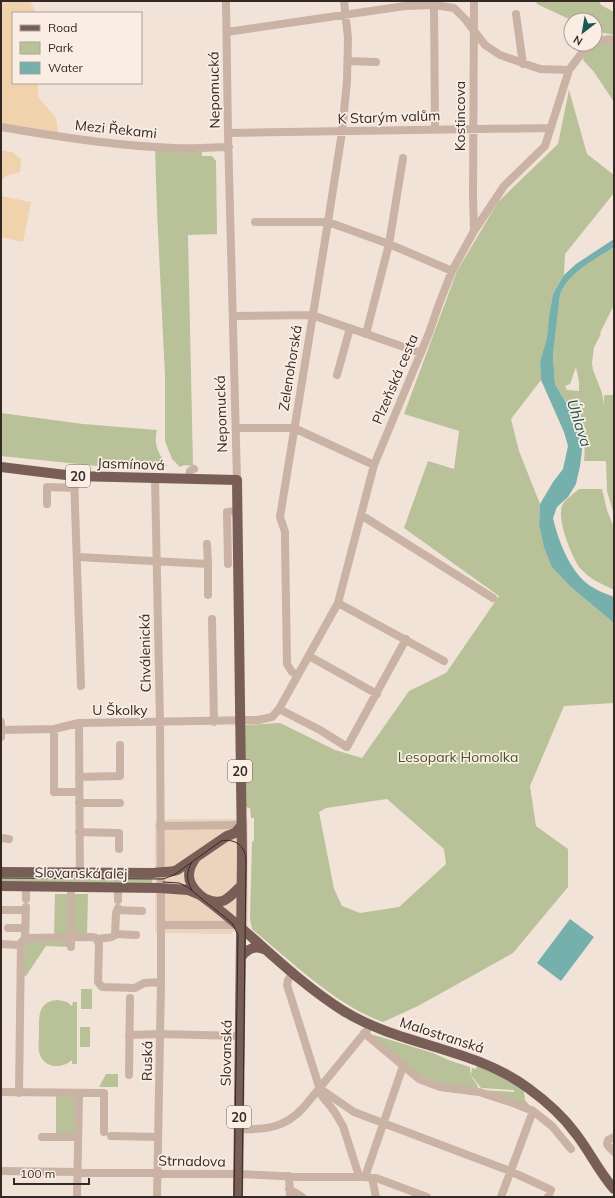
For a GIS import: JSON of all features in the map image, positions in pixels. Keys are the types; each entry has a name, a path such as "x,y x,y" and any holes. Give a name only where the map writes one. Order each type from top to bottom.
{"main road":[{"name":"Jasmínová","path":"1,467 74,476 237,480"},
{"name":"Nepomucká","path":"237,480 241,825"},
{"path":"241,825 236,832 227,836 198,855 191,866 189,878 192,886 202,896 220,902 226,900 242,886"},
{"name":"20","path":"241,825 241,957"},
{"path":"230,835 236,836 241,841"},
{"name":"Slovanská alej","path":"1,872 154,873 175,871 198,855"},
{"name":"Slovanská alej","path":"1,886 160,888 188,890 202,896"},
{"name":"Malostranská","path":"202,896 293,972 367,1029 399,1036 475,1060 511,1076 527,1087 544,1100 569,1124 614,1189"},
{"path":"241,957 247,950 254,947 262,948 269,952"},
{"name":"Slovanská","path":"238,1197 241,957"}],"street":[{"name":"Nepomucká","path":"226,1 237,480"},
{"name":"Zelenohorská","path":"298,675 292,672 287,664 286,542 285,532 280,517 342,132 348,61 348,38 344,1"},
{"name":"Kostincova","path":"474,1 472,197 474,231"},
{"path":"227,32 405,6 434,4 454,8 465,19 485,45 500,55 540,69 569,70"},
{"path":"434,4 435,129"},
{"path":"516,14 523,64"},
{"name":"Plzeňská cesta","path":"603,40 614,40"},
{"name":"Plzeňská cesta","path":"279,710 338,604 374,464 421,353 452,272 474,231 504,186 545,146 569,70 582,52"},
{"path":"348,61 376,62"},
{"name":"Mezi Řekami","path":"1,127 47,135 121,144 174,148 229,147"},
{"name":"K Starým valům","path":"228,133 550,128"},
{"path":"366,334 389,244 403,158"},
{"path":"255,222 328,222 389,244 452,272"},
{"path":"233,316 312,315 421,353"},
{"path":"337,375 350,328"},
{"path":"236,428 294,428 374,464"},
{"path":"189,480 190,471 194,469"},
{"path":"74,476 78,557 81,686"},
{"name":"Chválenická","path":"155,479 160,722 160,872"},
{"path":"47,504 47,487 75,488"},
{"path":"228,564 227,512 237,511"},
{"path":"361,515 493,598"},
{"path":"208,544 208,595"},
{"path":"78,557 208,564"},
{"path":"338,604 406,639 444,661"},
{"path":"212,618 214,722"},
{"path":"240,721 258,720 272,717 279,710 320,730 347,747 406,639"},
{"path":"309,656 377,694"},
{"name":"U Školky","path":"1,730 54,729 79,723 240,721"},
{"path":"1,722 1,737"},
{"path":"79,723 80,887"},
{"path":"54,729 54,792 79,792"},
{"path":"79,777 120,776 120,745"},
{"path":"79,803 120,803"},
{"path":"160,826 241,825"},
{"path":"79,832 119,833 119,848"},
{"name":"Ruská","path":"157,1197 161,982 160,872"},
{"path":"19,1093 21,942 25,928 26,886"},
{"path":"115,934 116,913 118,906 118,887"},
{"path":"71,894 71,947"},
{"path":"1,910 26,905"},
{"path":"118,906 142,911"},
{"path":"161,925 240,927"},
{"path":"8,928 25,928"},
{"path":"97,940 100,938 113,937 115,934 136,935"},
{"path":"1,944 21,942 38,938 92,937 97,940 99,944 98,982 100,986 135,988 144,983 161,982"},
{"path":"293,972 287,985 319,1088 322,1096 334,1111 343,1126 365,1177 376,1197"},
{"path":"129,1075 130,998"},
{"path":"239,1129 267,1128 282,1124 300,1111 367,1029"},
{"name":"Malostranská","path":"367,1029 403,1066 419,1079 440,1087 479,1092 533,1111 552,1126 571,1148"},
{"path":"129,1035 160,1034 240,1036"},
{"path":"365,1177 403,1066"},
{"path":"319,1088 354,1112 510,1171 549,1194"},
{"path":"1,1092 104,1093 107,1134 158,1137"},
{"path":"77,1197 79,1093"},
{"path":"501,1197 533,1111"},
{"path":"42,1137 78,1137"},
{"path":"611,1139 608,1146 614,1152"},
{"name":"Strnadova","path":"1,1171 365,1177 376,1178 427,1197"},
{"path":"289,1176 290,1193 302,1197"}],"green space":[{"path":"536,1 599,1 601,5 614,12 614,35 603,33 603,12 563,12 563,16 537,4"},
{"path":"603,42 614,42 614,102 594,72 583,60 585,53 603,52"},
{"name":"Lesopark Homolka","path":"569,90 587,154 614,175 614,193 565,254 564,275 553,294 547,337 540,362 541,380 511,419 519,451 540,504 539,524 572,588 614,623 614,703 564,706 530,786 536,826 568,849 568,887 513,953 418,1006 383,1022 348,1005 331,994 252,929 250,919 254,818 251,818 250,808 245,807 244,725 280,723 335,750 362,758 409,691 446,673 499,596 404,528 428,461 454,469 459,431 404,414 457,271 498,202 558,144","holes":["387,799 444,849 446,864 399,907 360,913 342,906 334,889 319,812 326,808"]},
{"path":"155,147 202,147 202,156 212,156 216,161 217,234 188,235 193,466 184,465 180,467 172,459 165,441 165,376"},
{"path":"614,247 614,305 594,347 592,363 593,370 602,393 604,405 604,395 614,395 614,515 607,491 606,461 584,461 584,441 580,422 576,410 576,420 555,384 553,355 560,295 564,287 583,267","holes":["576,367 579,391 567,390 565,386 570,384"]},
{"path":"1,413 83,424 157,430 156,445 167,466 127,469 1,456"},
{"path":"579,489 602,489 607,510 614,528 614,590 600,583 584,572 577,563 569,547 561,518 561,510 566,500"},
{"path":"1,874 76,876 77,883 1,884"},
{"path":"153,875 152,886 83,883 84,876"},
{"path":"55,894 88,894 87,937 68,937 68,947 46,946 26,976 20,975 21,943 54,937"},
{"path":"81,989 92,989 92,1009 81,1009"},
{"path":"58,1000 67,1002 72,1006 73,1002 77,1002 77,1064 72,1064 72,1060 63,1065 53,1066 44,1061 39,1052 39,1016 46,1003"},
{"path":"80,1027 90,1027 90,1047 80,1047"},
{"path":"374,1035 433,1053 470,1067 472,1078 478,1088 451,1086 417,1074 372,1036"},
{"path":"477,1066 501,1076 524,1091 525,1100 530,1106 482,1090 514,1092 514,1090 481,1088 471,1075 472,1068 476,1069"},
{"path":"106,1074 118,1074 118,1087 99,1087"},
{"path":"56,1093 79,1093 78,1137 56,1137"}],"sand":[{"path":"1,1 30,1 36,12 12,12 12,84 38,84 38,97 56,118 59,137 1,127"},
{"path":"1,150 12,152 21,159 20,172 6,176 1,181"},
{"path":"1,196 31,202 23,242 1,237"}],"shaded area":[{"path":"172,819 247,819 248,927 232,932 232,934 155,933 155,821"}],"water":[{"path":"614,239 614,247 576,273 569,280 560,295 553,355 555,384 576,420 580,433 582,450 576,484 568,497 557,507 553,518 562,547 567,558 579,576 586,583 599,591 614,597 614,623 572,588 552,567 544,547 539,524 540,504 553,482 563,469 568,446 564,432 541,380 540,362 547,337 553,294 564,275 576,264"},
{"path":"570,919 594,937 561,981 537,963"}],"tram line":[{"path":"1,878 163,879 174,875 221,841 226,840 235,842 242,847 246,856 242,1197"},
{"path":"192,862 188,876 192,890"},
{"path":"163,882 179,883 186,886 232,923 238,935 234,1197"}],"water label":[{"name":"Úhlava","path":"579,423"}]}
